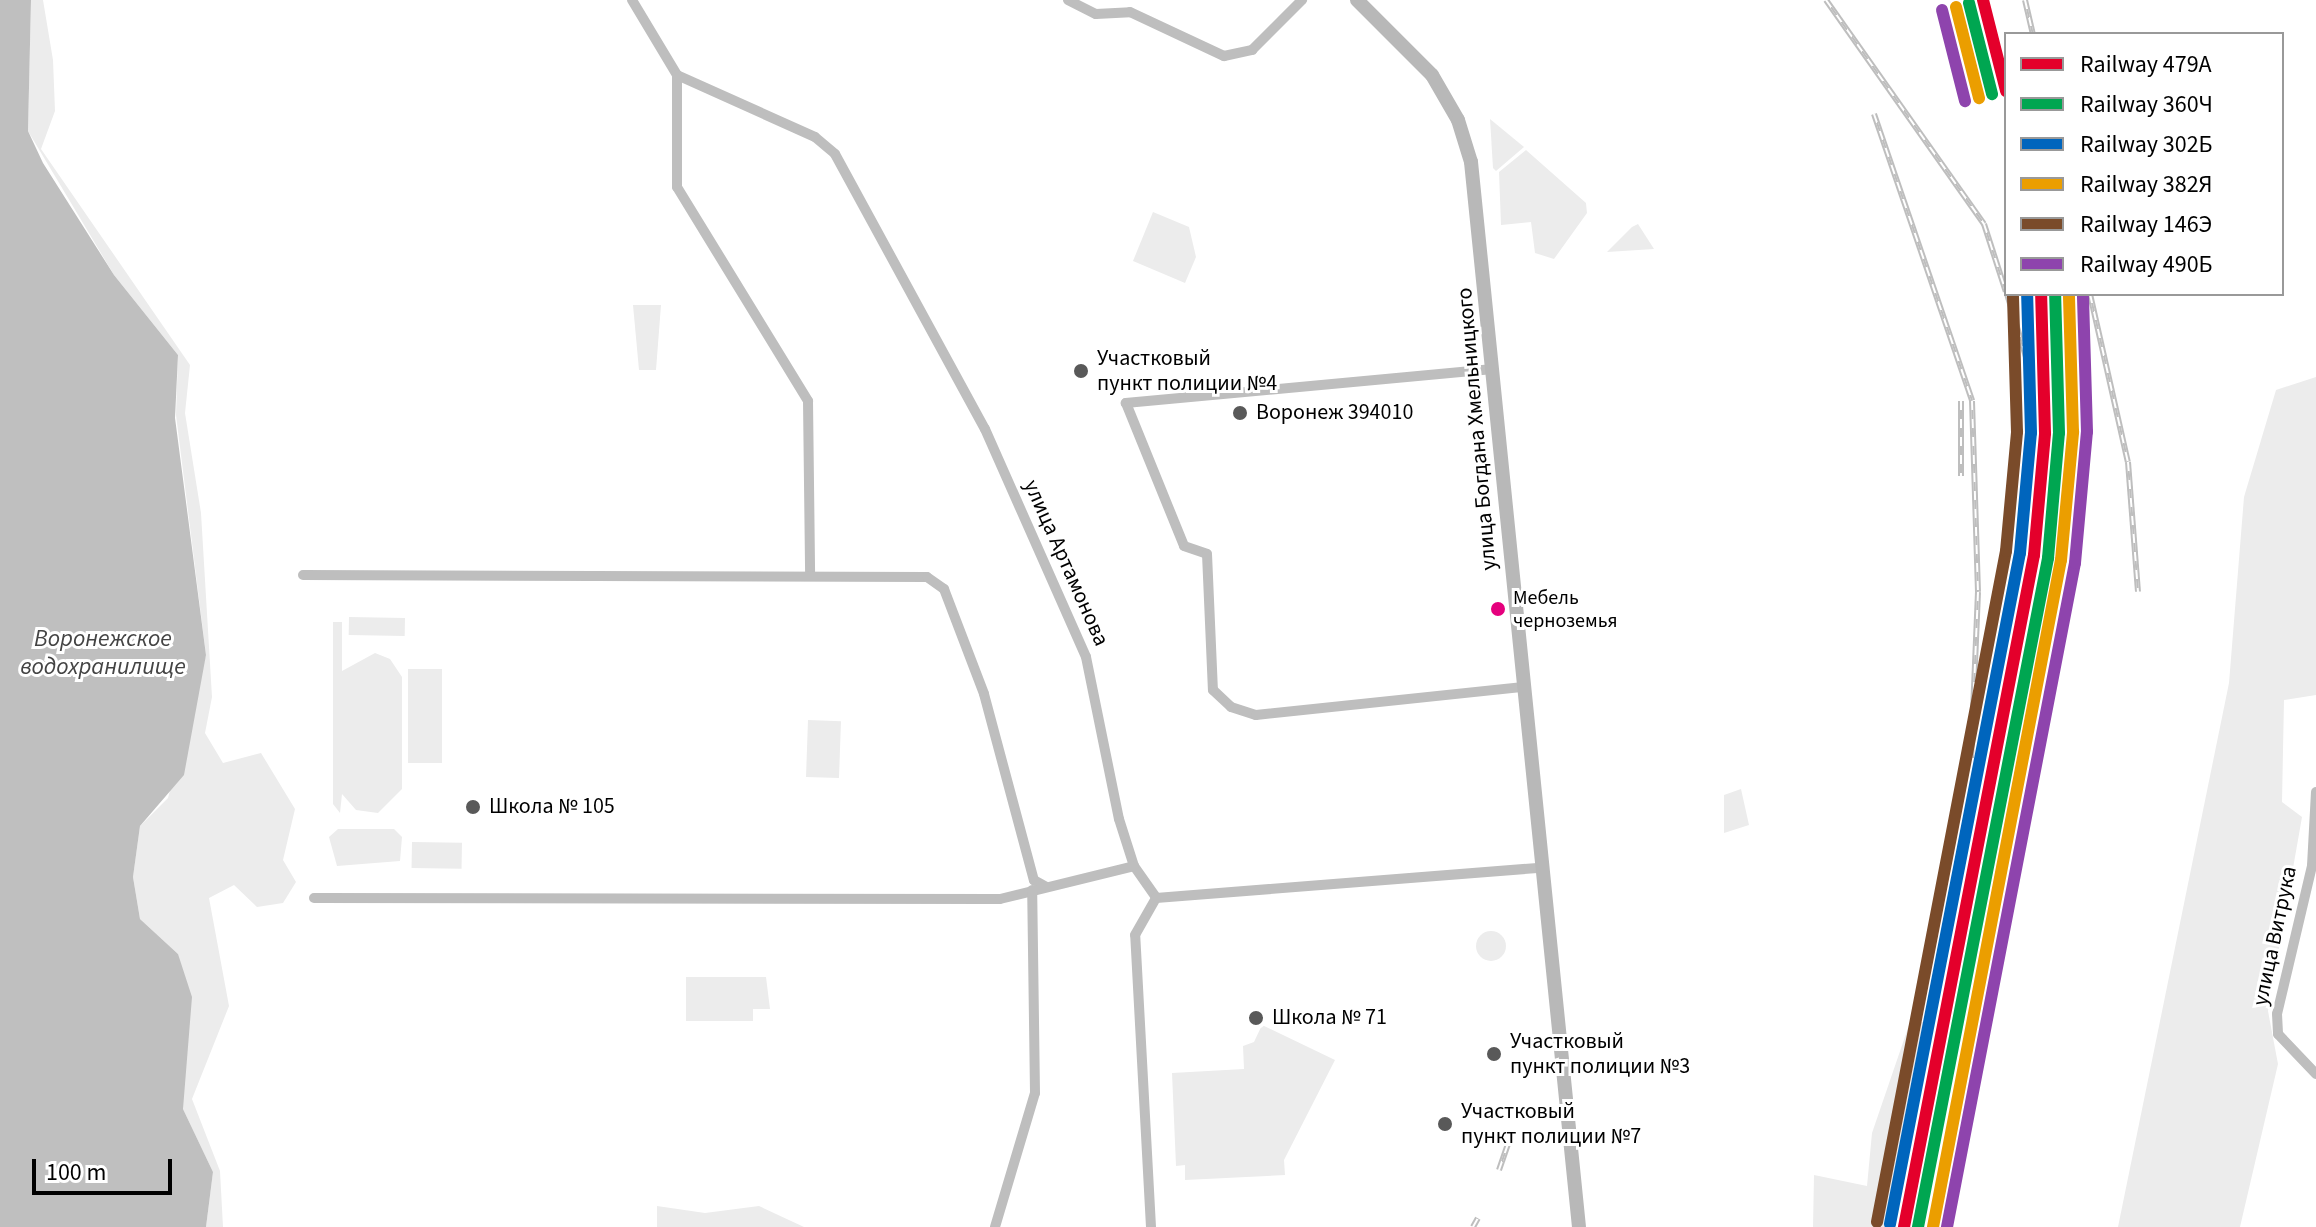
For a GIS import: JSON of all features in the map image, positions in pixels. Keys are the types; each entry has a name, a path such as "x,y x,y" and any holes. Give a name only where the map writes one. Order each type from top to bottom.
{"main road":[{"name":"улица Богдана Хмельницкого","path":"1357,0 1426,68 1458,120 1476,194 1579,1227"}],"street":[{"path":"632,0 677,75 677,187 808,401 810,573"},
{"path":"1068,0 1096,14 1130,12 1224,56 1252,50 1302,0"},
{"name":"улица Артамонова","path":"677,75 815,137 835,154 985,429 1086,657 1134,866 1156,898"},
{"path":"1493,369 1126,403 1184,546 1207,554 1213,690 1231,707 1256,715 1524,687"},
{"path":"303,575 911,573 944,589 984,694 1034,880 1045,886"},
{"name":"улица Витрука","path":"2316,792 2312,866 2277,1014 2278,1034 2316,1074"},
{"path":"314,898 1000,899 1134,866"},
{"path":"1151,1227 1135,935 1156,898 1541,868"},
{"path":"995,1227 1035,1093 1032,890"}],"shaded area":[{"path":"31,0 43,0 53,60 55,111 41,149 190,365 185,413 201,513 212,697 205,733 223,763 261,753 295,809 283,860 296,882 283,903 257,907 234,885 209,898 229,1006 192,1099 220,1171 223,1227 206,1227 213,1172 183,1109 178,954 140,919 133,877 140,826 168,798 206,655 176,415 178,355 114,275 28,131"},
{"path":"1490,119 1524,147 1496,171 1493,168"},
{"path":"1526,150 1586,203 1587,213 1554,259 1535,253 1531,222 1501,225 1499,172"},
{"path":"1153,212 1189,227 1196,257 1185,283 1133,261"},
{"path":"1638,224 1654,249 1607,252 1632,227"},
{"path":"633,305 661,305 656,370 639,370"},
{"path":"2316,377 2316,695 2284,700 2282,802 2302,817 2268,1011 2278,1064 2240,1227 2118,1227 2229,683 2244,497 2276,390"},
{"path":"349,617 405,618 405,636 349,635"},
{"path":"333,622 342,622 342,671 375,653 390,659 402,677 402,789 378,813 356,810 342,794 340,813 333,804"},
{"path":"408,669 442,669 442,763 408,763"},
{"path":"808,720 841,721 839,778 806,777"},
{"path":"1741,789 1749,825 1724,833 1724,795"},
{"path":"338,829 394,829 402,837 400,861 337,866 329,837"},
{"path":"412,842 462,843 462,869 412,868"},
{"path":"1491,931 1502,935 1506,946 1502,957 1491,961 1480,957 1476,946 1480,935"},
{"path":"686,977 766,977 770,1009 753,1009 753,1021 686,1021"},
{"path":"1910,1022 1925,1022 1886,1227 1813,1227 1814,1175 1867,1186 1872,1133"},
{"path":"1262,1025 1335,1060 1284,1160 1285,1175 1185,1180 1185,1165 1176,1166 1172,1073 1244,1069 1243,1046 1254,1042"},
{"path":"657,1206 705,1213 759,1206 804,1227 657,1227"}],"water":[{"name":"Воронежское водохранилище","path":"0,0 31,0 28,131 43,163 114,275 178,355 175,418 206,655 184,775 140,826 133,877 140,919 178,954 192,997 183,1109 213,1172 206,1227 0,1227"}],"railway":[{"path":"1826,0 1984,224 2004,286"},
{"path":"2025,0 2033,32"},
{"path":"1874,114 1972,401 1978,592 1971,758"},
{"path":"2008,296 2030,370"},
{"path":"2090,296 2128,462 2138,592"},
{"path":"1961,401 1961,476"},
{"path":"1499,1170 1509,1141"},
{"path":"1473,1227 1478,1218"}],"rail line":[{"name":"479А","path":"1983,0 2004,83"},
{"name":"360Ч","path":"1969,3 1992,94"},
{"name":"382Я","path":"1956,7 1979,98"},
{"name":"490Б","path":"1942,10 1965,101"},
{"name":"146Э","path":"1877,1222 2006,551 2017,432 2013,296"},
{"name":"302Б","path":"1890,1224 2020,553 2031,433 2027,296"},
{"name":"479А","path":"1904,1227 2034,555 2045,433 2041,296"},
{"name":"360Ч","path":"1918,1227 2048,558 2059,433 2055,296"},
{"name":"382Я","path":"1933,1227 2061,560 2073,432 2069,296"},
{"name":"490Б","path":"1947,1227 2075,563 2087,432 2083,296"}],"place":[{"name":"Участковый пункт полиции №4","path":"1081,371"},
{"name":"Воронеж 394010","path":"1240,413"},
{"name":"Мебель черноземья","path":"1498,609"},
{"name":"Школа № 105","path":"473,807"},
{"name":"Школа № 71","path":"1256,1018"},
{"name":"Участковый пункт полиции №3","path":"1494,1054"},
{"name":"Участковый пункт полиции №7","path":"1445,1124"}]}
